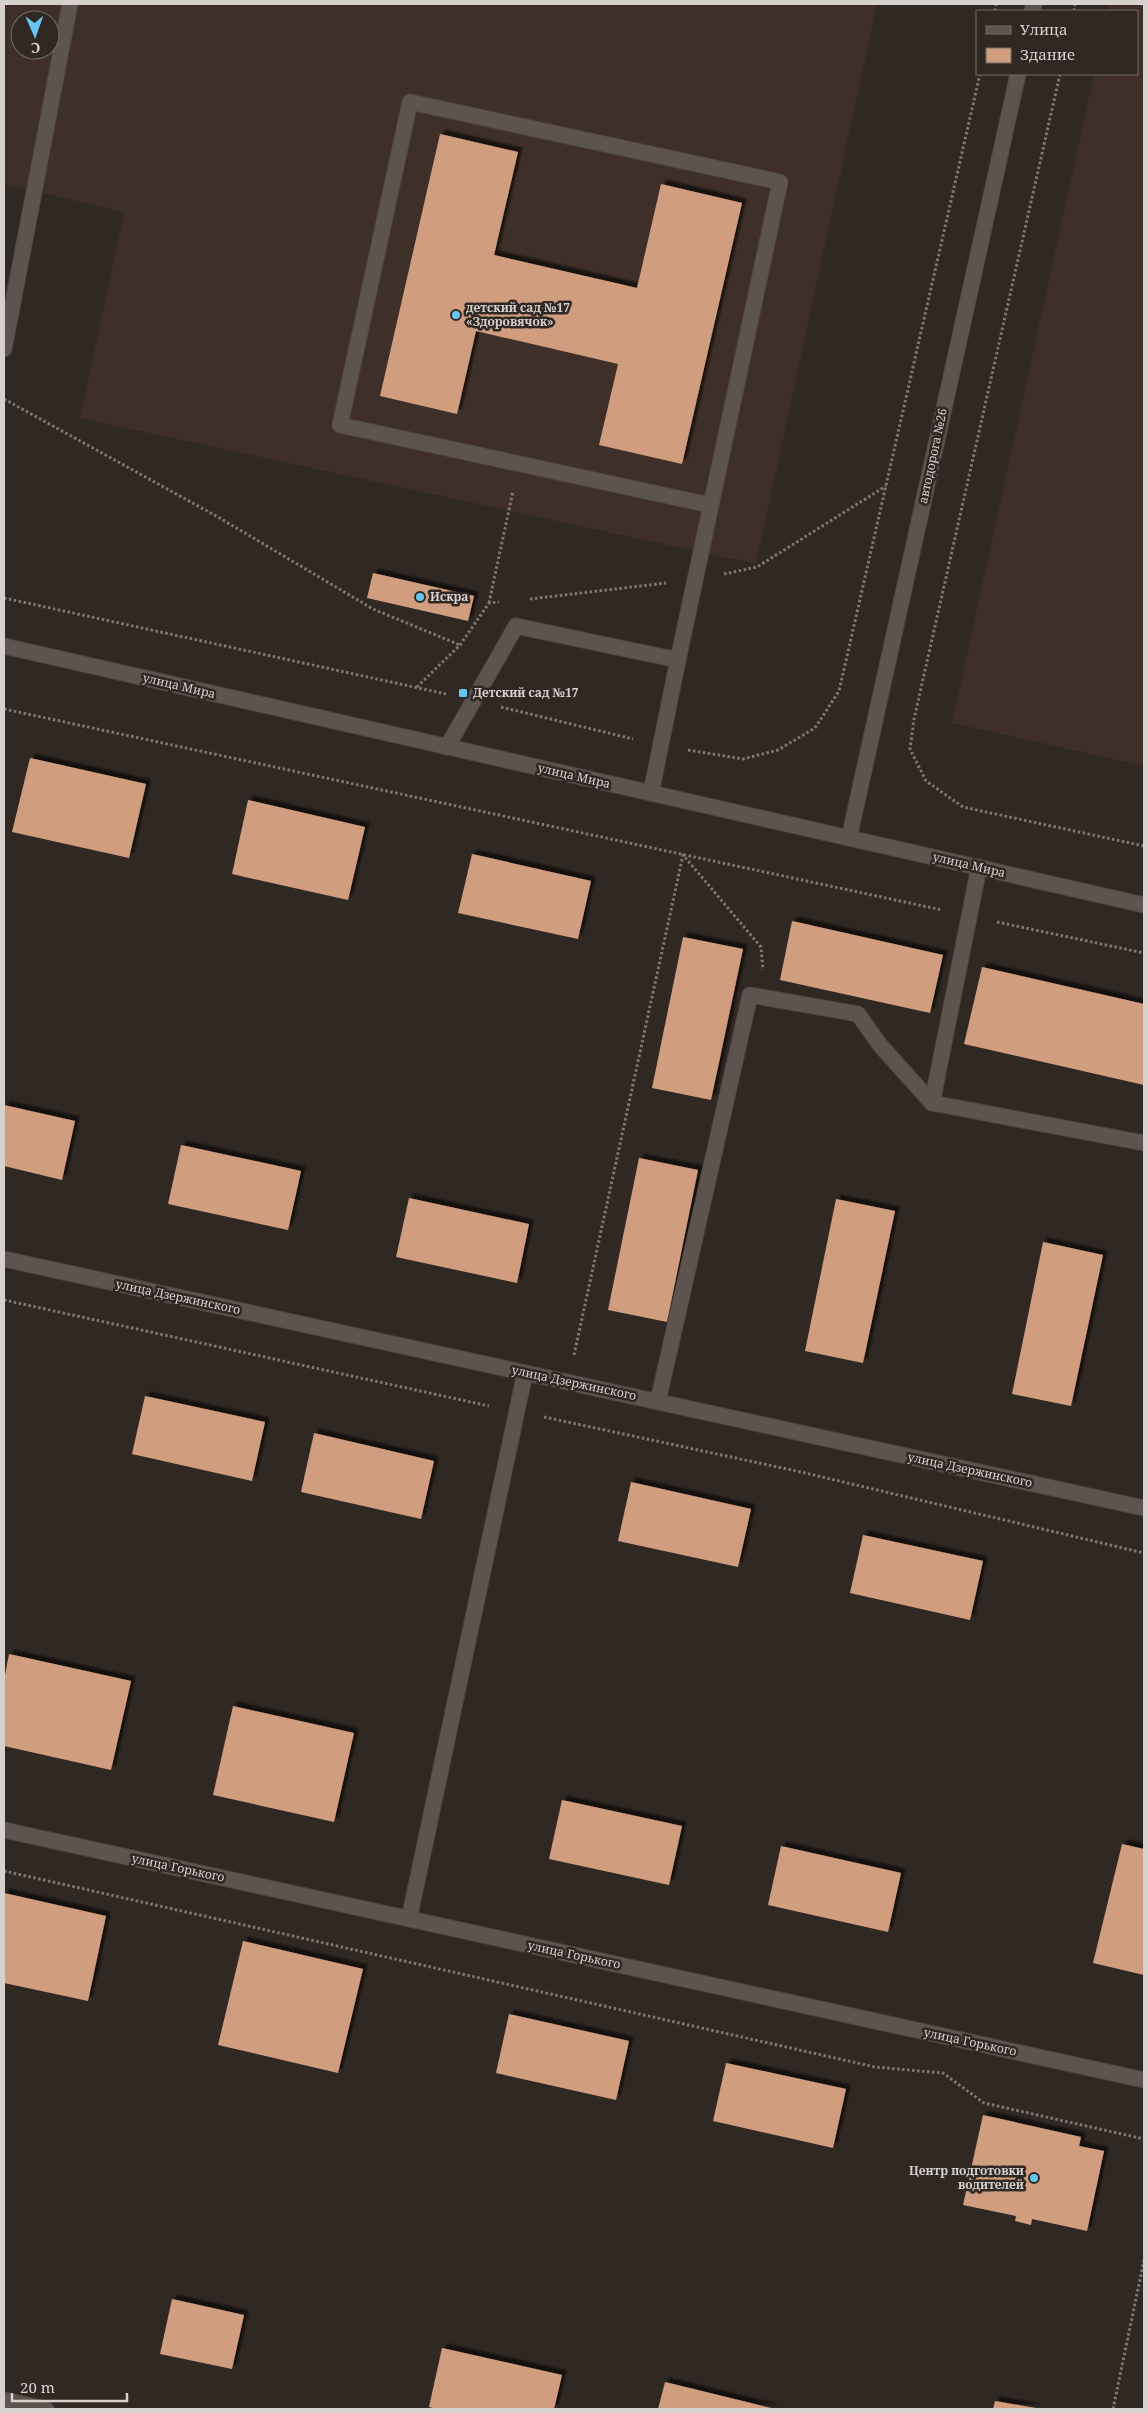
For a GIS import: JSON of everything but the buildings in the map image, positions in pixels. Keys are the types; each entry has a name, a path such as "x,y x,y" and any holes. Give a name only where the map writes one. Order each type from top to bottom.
{"street":[{"path":"4,349 70,4"},
{"name":"автодорога №26","path":"849,838 1018,75"},
{"path":"652,793 710,505 780,182 410,102 340,425 710,505"},
{"path":"447,747 516,626 678,660"},
{"name":"улица Мира","path":"4,646 1144,905"},
{"path":"932,1103 979,868"},
{"path":"658,1402 750,994 858,1014 880,1045 932,1103 1144,1143"},
{"name":"улица Дзержинского","path":"4,1259 1144,1508"},
{"path":"409,1919 525,1373"},
{"name":"улица Горького","path":"4,1830 1144,2080"},
{"path":"4,2400 46,2409"}],"path":[{"path":"4,598 474,701 661,746 744,759 778,750 815,728 839,691 980,75"},
{"path":"1060,75 914,719 910,749 926,781 963,807 1144,846"},
{"path":"4,399 218,517 373,608 460,645"},
{"path":"416,688 460,645 489,603 519,464"},
{"path":"528,599 695,580 757,568 886,486"},
{"path":"489,603 509,601"},
{"path":"4,709 1144,953"},
{"path":"684,855 761,946 765,997"},
{"path":"568,1382 684,855"},
{"path":"4,1300 516,1412 802,1472 1144,1553"},
{"path":"4,1870 875,2067 943,2073 984,2103 1144,2139"},
{"path":"1112,2409 1144,2260"}],"shaded area":[{"name":"детский сад №17 «Здоровячок»","path":"4,4 877,4 756,564 80,418 124,212 4,184"},
{"path":"1109,4 1144,4 1144,766 952,723 1094,75 1138,75 1138,10 1108,10"}],"place":[{"name":"детский сад №17 «Здоровячок»","path":"456,315"},
{"name":"Искра","path":"420,597"},
{"name":"Детский сад №17","path":"463,693"},
{"name":"Центр подготовки водителей","path":"1034,2178"}]}
